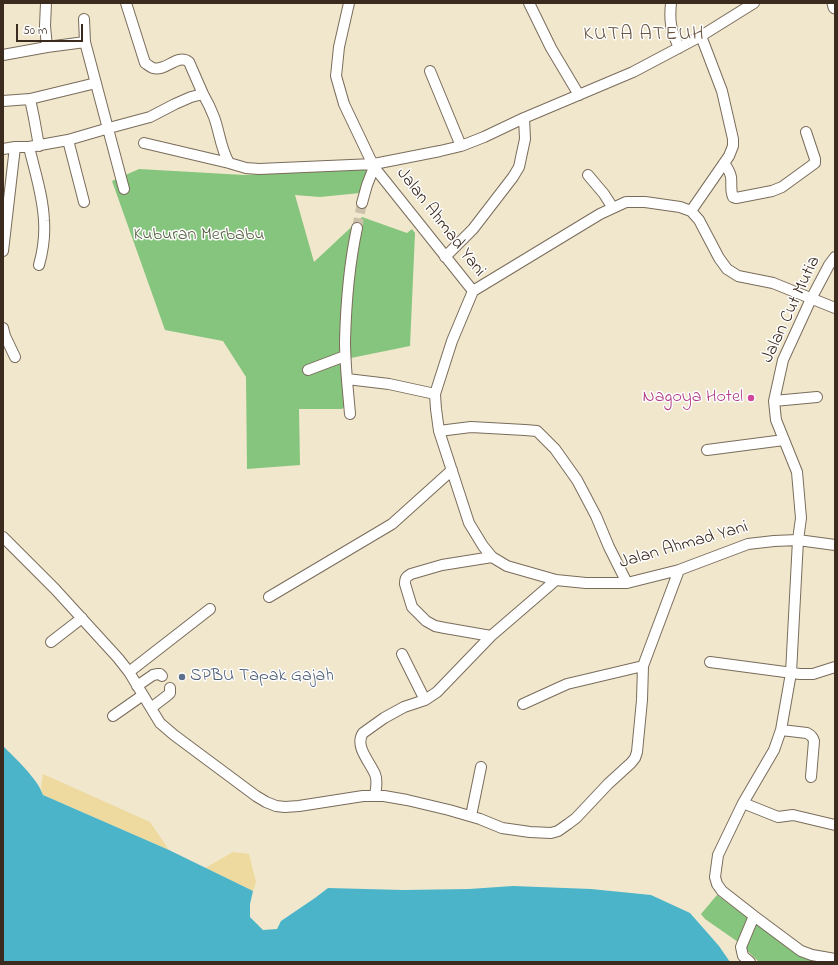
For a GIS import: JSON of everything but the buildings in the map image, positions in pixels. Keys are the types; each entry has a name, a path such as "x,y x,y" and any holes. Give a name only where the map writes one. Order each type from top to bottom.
{"main road":[{"path":"834,3 835,7"}],"street":[{"path":"46,3 45,26 47,47"},
{"path":"126,3 145,63 152,68 159,68 181,59 185,59 189,62 215,118 224,155 229,163"},
{"name":"Jalan Ahmad Yani","path":"349,3 339,47 336,76 344,104 374,166 473,291 452,340 435,394 436,409 439,431 469,523 483,546 492,557 507,566 556,580 586,583 627,583 679,570 748,544 798,540 835,545"},
{"path":"529,3 551,48 579,94"},
{"path":"671,3 670,16 672,31 680,48"},
{"path":"144,143 246,168 259,169 374,166 440,151 461,146 484,137 579,94 633,72 680,48 754,3"},
{"path":"84,19 85,42 124,189"},
{"path":"691,210 729,156 733,146 733,139 722,91 701,36"},
{"path":"3,55 85,42"},
{"path":"430,71 461,146"},
{"path":"3,101 30,99 96,83"},
{"path":"3,149 15,147 34,147 68,140 150,117 191,97 203,94"},
{"path":"30,99 34,118 34,147 44,222 43,249 39,265"},
{"path":"445,257 473,229 513,178 519,167 523,151 525,139 524,118"},
{"path":"724,163 729,172 733,197 736,198 772,191 782,187 815,163 806,132"},
{"path":"68,140 84,202"},
{"path":"3,251 15,147"},
{"path":"362,203 374,166"},
{"path":"588,175 604,194 613,208"},
{"path":"473,291 600,214 626,202 645,202 691,210 699,220 719,258 727,269 738,276 773,283 835,308"},
{"path":"350,414 345,341 348,285 352,249 357,228"},
{"name":"Jalan Cut Mutia","path":"835,257 829,265 783,360 774,401 776,420 797,472 801,518 798,540 791,673 781,730 774,750 743,803 718,855 715,877 722,892 802,951 812,955 835,959"},
{"path":"3,328 5,336 15,356"},
{"path":"308,370 345,356"},
{"path":"347,379 389,384 435,394"},
{"path":"774,401 817,397"},
{"path":"439,431 471,427 537,432 555,449 577,480 596,516 609,547 627,583"},
{"path":"707,450 784,440"},
{"path":"269,598 392,524 452,470"},
{"path":"3,537 55,589 118,658 129,672 160,723 174,735 266,802 276,806 294,807 363,796 375,796 407,800 471,816 502,828 530,832 551,833 558,831 568,824 576,818 635,758 637,752 642,700 643,666 679,570"},
{"path":"491,636 435,626 426,621 412,607 405,580 407,576 411,574 442,565 492,557"},
{"path":"375,796 377,784 375,773 364,752 361,742 361,735 384,718 404,707 425,700 437,692 491,636 556,580"},
{"path":"129,672 210,608"},
{"path":"51,642 82,618"},
{"path":"402,654 425,700"},
{"path":"710,662 791,673 813,674 835,667"},
{"path":"523,704 567,684 643,666"},
{"path":"137,686 156,674 160,674 162,676"},
{"path":"151,708 170,693 170,688"},
{"path":"113,716 143,695"},
{"path":"781,730 807,734 813,738 814,742 811,776"},
{"path":"471,816 481,767"},
{"path":"743,803 778,817 793,815 835,825"},
{"path":"750,962 743,956 741,947 754,916"}],"green space":[{"name":"Kuburan Merbabu","path":"139,169 244,175 367,169 360,193 320,197 295,195 314,262 362,217 407,233 412,229 415,233 410,346 341,360 346,405 342,409 299,409 300,465 247,469 246,377 223,341 165,330 112,181"},
{"path":"717,895 753,922 807,957 828,962 759,962 738,942 705,919 701,914"}],"sand":[{"path":"43,774 150,822 169,850 43,795 41,788"},
{"path":"233,852 249,854 256,882 253,891 205,868"}],"water":[{"path":"3,746 36,782 43,795 169,850 253,891 250,904 250,917 263,930 277,929 281,921 328,888 403,890 469,889 513,886 591,889 651,895 690,913 719,946 730,962 3,962"}],"tunnel":[{"path":"357,228 362,203"}],"place":[{"name":"Nagoya Hotel","path":"751,398"},
{"name":"SPBU Tapak Gajah","path":"182,677"}],"district":[{"name":"KUTA ATEUH","path":"644,36"}]}
